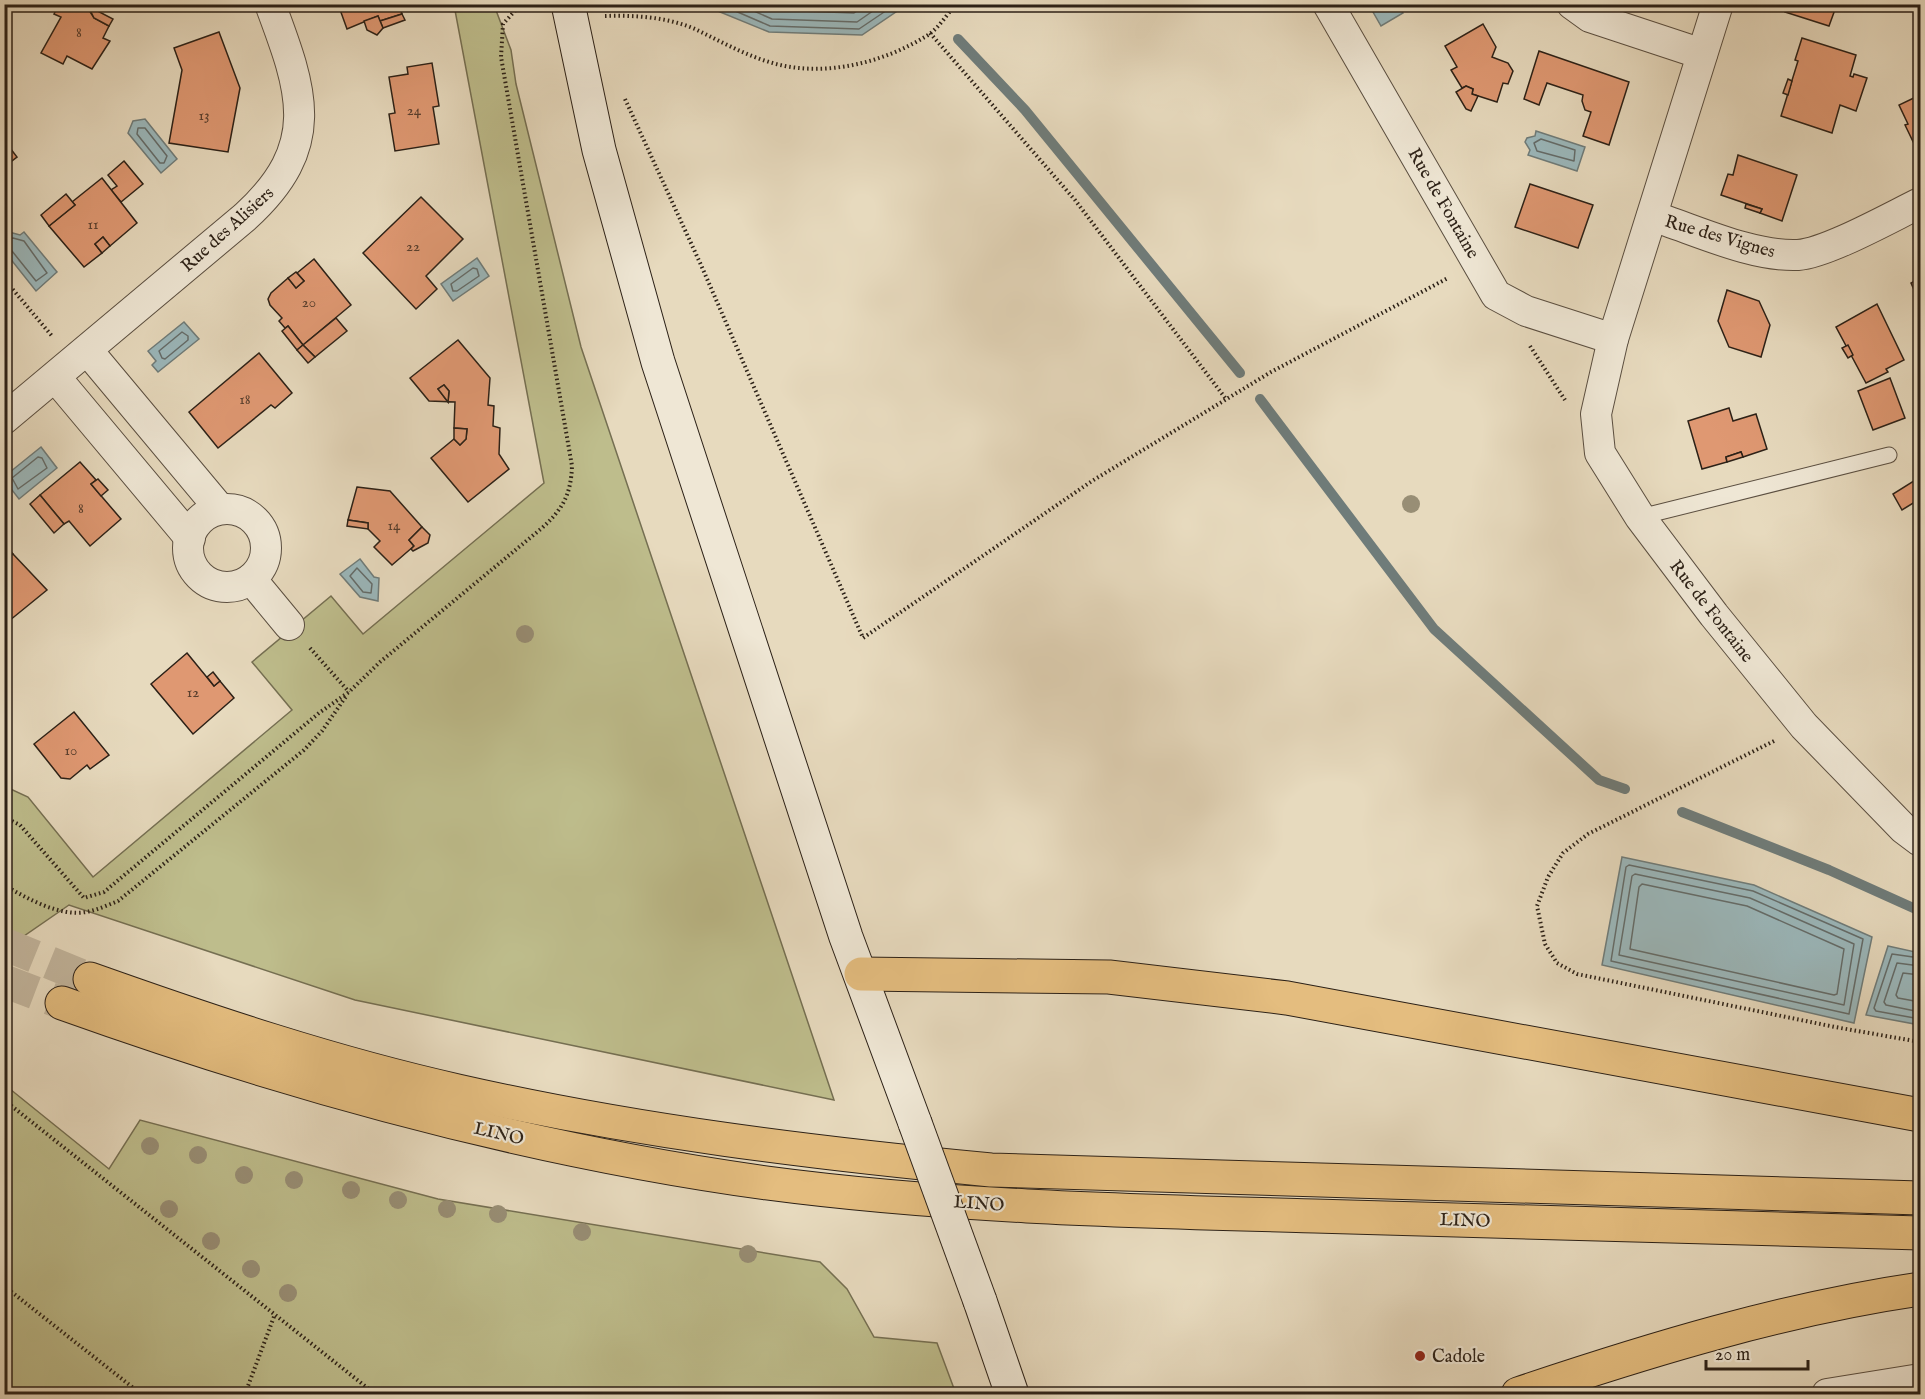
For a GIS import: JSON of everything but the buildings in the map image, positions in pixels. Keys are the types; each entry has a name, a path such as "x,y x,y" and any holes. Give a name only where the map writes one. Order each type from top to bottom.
{"highway":[{"path":"861,974 1109,976 1186,984 1287,998 1920,1115"},
{"name":"LINO","path":"90,979 256,1037 456,1091 657,1130 874,1159 1003,1171 1920,1198"},
{"name":"LINO","path":"62,1004 255,1069 453,1123 549,1145 766,1183 920,1198 1115,1210 1920,1233"},
{"path":"1518,1395 1693,1338 1859,1300 1920,1289"}],"street":[{"name":"Rue des Alisiers","path":"4,419 245,217 271,192 281,177 296,142 299,96 294,67 270,4"},
{"name":"Rue de Fontaine","path":"1328,4 1496,295 1526,311 1613,339"},
{"path":"1572,4 1590,17 1702,54"},
{"name":"Rue de Fontaine","path":"1718,4 1613,339 1596,414 1600,453 1640,517 1714,615 1804,726 1905,829 1920,841"},
{"path":"568,5 599,150 658,362 846,937 980,1301 1012,1395"},
{"name":"Rue des Vignes","path":"1652,216 1769,254 1800,255 1824,248 1920,203"},
{"path":"72,364 220,509"},
{"path":"72,364 190,538"},
{"path":"220,509 246,514 256,521 263,532 266,545 265,558 260,570 251,579 227,587 203,578 189,558 190,538 198,522 208,514 220,509"},
{"path":"251,579 289,625"},
{"path":"1827,1395 1920,1379"}],"lane":[{"path":"1640,517 1889,455"}],"path":[{"path":"4,817 20,825 84,898 104,892 319,713 349,692 380,662 554,517 564,505 572,485 572,466 501,57 503,24 521,4"},
{"path":"568,5 598,16 630,15 683,26 766,62 812,69 840,68 897,51 930,33 956,4"},
{"path":"930,33 1075,200 1226,399"},
{"path":"624,97 701,265 863,638 1092,480 1271,372 1478,262"},
{"path":"4,279 72,364"},
{"path":"1529,345 1567,404"},
{"path":"289,625 349,692"},
{"path":"4,885 25,897 61,910 84,913 118,901 304,750 322,731 349,692"},
{"path":"1804,726 1588,834 1563,853 1548,878 1537,906 1545,944 1557,963 1577,974 1835,1027 1920,1042"},
{"path":"4,1100 375,1395"},
{"path":"4,1286 141,1395"},
{"path":"245,1395 275,1314"}],"shaded area":[{"path":"454,5 494,5 511,50 516,84 581,347 834,1100 355,1000 69,905 5,949 4,786 28,797 93,877 292,710 252,662 331,596 363,634 544,483"},
{"path":"5,1085 109,1169 140,1120 438,1199 820,1262 847,1289 874,1337 937,1343 956,1394 5,1394"}],"water":[{"path":"906,4 862,35 769,32 703,5"},
{"path":"1369,5 1398,5 1403,13 1381,26"},
{"path":"145,119 177,159 161,173 128,133 133,121"},
{"path":"1536,131 1585,147 1577,171 1528,155 1530,150 1525,142 1527,138 1535,136"},
{"path":"9,232 20,235 24,232 57,272 36,291 5,252 5,237"},
{"path":"477,258 489,276 453,301 441,284"},
{"path":"184,322 199,339 158,372 152,365 156,361 148,351"},
{"path":"41,447 57,468 19,499 5,481 5,476"},
{"path":"360,559 374,577 379,578 378,601 360,597 340,574"},
{"path":"1622,857 1754,885 1872,937 1854,1023 1602,965"},
{"path":"1888,946 1920,953 1920,1025 1866,1015"}],"waterway":[{"path":"958,39 1025,110 1240,373"},
{"path":"1260,399 1434,629 1599,780 1625,789"},
{"path":"1682,812 1829,870 1920,911"}],"tunnel":[{"path":"4,944 90,979"},
{"path":"4,981 62,1003"}],"place":[{"name":"Cadole","path":"1420,1356"}]}
